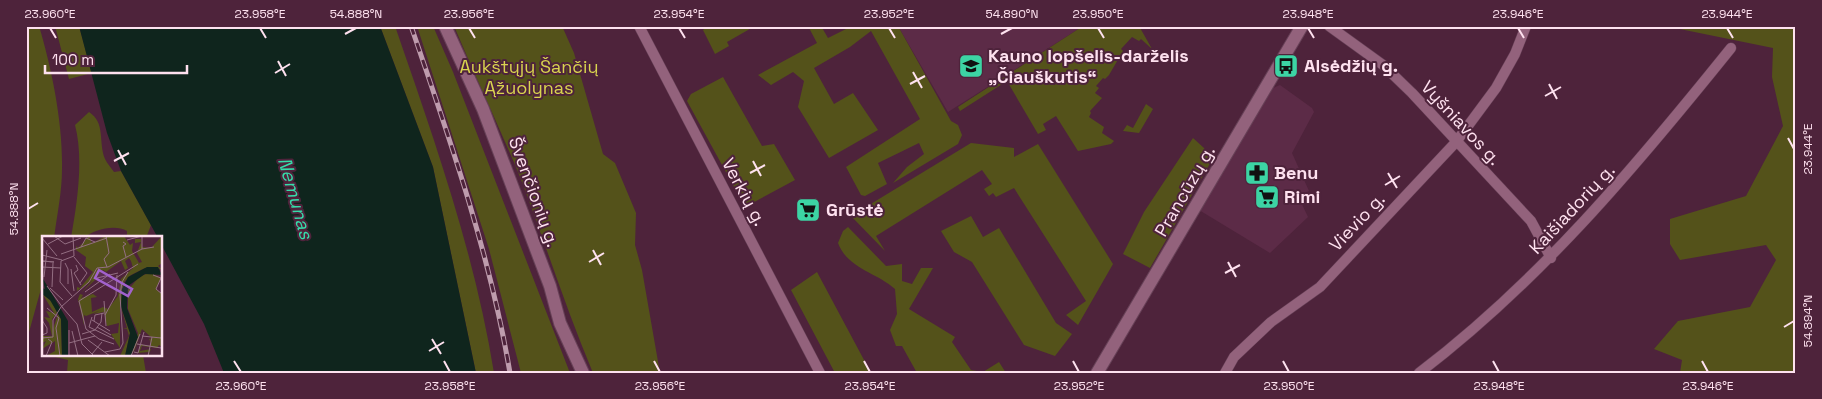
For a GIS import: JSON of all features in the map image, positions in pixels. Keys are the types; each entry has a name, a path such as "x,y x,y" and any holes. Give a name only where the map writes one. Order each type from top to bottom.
{"street":[{"name":"Švenčionių g.","path":"445,26 490,125 550,286 560,323 583,373"},
{"name":"Verkių g.","path":"639,26 820,373"},
{"name":"Prancūzų g.","path":"1097,373 1302,26"},
{"name":"Vyšniavos g.","path":"1329,26 1383,65 1531,220 1551,258"},
{"name":"Vievio g.","path":"1225,373 1234,357 1272,322 1320,286 1456,142 1496,88 1515,54 1526,26"},
{"name":"Kaišiadorių g.","path":"1419,373 1484,321 1551,258 1645,154 1731,48"}],"shaded area":[{"name":"Kauno lopšelis-darželis „Čiauškutis“","path":"898,26 1083,26 948,112"},
{"path":"1280,85 1312,108 1314,112 1292,153 1309,191 1298,196 1308,217 1270,253 1199,210 1273,88"}],"green space":[{"path":"26,26 39,26 59,115 62,169 54,236 42,236 42,285 26,343"},
{"path":"55,26 79,26 92,73 69,79"},
{"path":"380,26 395,26 438,154 465,241 476,284 494,373 476,373 433,167"},
{"path":"417,26 433,26 453,72 570,373 521,373 489,249"},
{"name":"Aukštųjų Šančių Ąžuolynas","path":"454,26 562,26 574,53 603,154 615,163 636,213 635,245 642,270 660,373 593,373 520,177"},
{"path":"708,26 755,26 727,42 729,46 715,54 703,30"},
{"path":"808,26 821,26 828,38 852,26 898,26 951,121 958,125 962,135 958,144 893,183 907,167 924,154 919,143 878,163 887,184 865,196 861,195 846,167 920,119 871,31 850,47 814,68 834,104 853,93 878,130 829,158 798,107 804,81 793,72 771,85 758,75 817,43"},
{"path":"1083,26 1139,26 1152,49 1141,39 1139,41 1132,37 1121,49 1123,51 1109,75 1105,79 1103,78 1096,86 1099,88 1095,93 1102,98 1090,111 1089,117 1104,127 1102,133 1114,141 1111,144 1078,151 1056,116 1043,124 1046,130 1038,134 1007,81 960,111 958,107"},
{"path":"1665,26 1796,26 1796,373 1680,373 1682,360 1654,349 1678,321 1750,307 1776,260 1766,245 1680,260 1670,244 1670,219 1746,196 1783,126 1772,77 1773,48"},
{"path":"723,77 762,146 774,144 795,180 745,207 687,101 691,94"},
{"path":"1146,104 1153,109 1139,133 1123,131 1127,125 1133,128"},
{"path":"89,112 98,122 106,161 114,172 121,171 151,225 147,236 127,236 127,231 122,229 105,228 87,236 71,236 79,167 78,138 75,125"},
{"path":"1193,138 1204,148 1212,160 1150,268 1123,254 1144,212"},
{"path":"971,143 1014,148 1014,157 1038,144 1113,264 1078,325 1066,315 1086,301 1014,188 996,197 993,193 989,196 984,189 992,184 982,170 876,236 885,251 851,216"},
{"path":"971,216 983,237 999,228 1056,323 1072,334 1055,356 1024,345 972,262 954,252 941,231"},
{"path":"848,227 886,266 902,264 902,281 912,284 921,268 933,268 909,309 955,337 952,342 971,370 983,372 999,362 1006,373 917,373 902,346 896,346 890,330 897,314 895,289 848,259 838,243 843,231"},
{"path":"817,272 871,373 835,373 791,290"},
{"path":"51,356 143,356 146,373 67,373 68,360"}],"water":[{"name":"Nemunas","path":"79,26 380,26 433,167 476,373 224,373 204,324 162,246 162,236 157,236 121,171 107,133"}],"railway":[{"path":"411,26 468,198 492,285 510,373"}],"place":[{"name":"Kauno lopšelis-darželis „Čiauškutis“","path":"971,66"},
{"name":"Alsėdžių g.","path":"1286,66"},
{"name":"Benu","path":"1257,173"},
{"name":"Rimi","path":"1267,197"},
{"name":"Grūstė","path":"808,210"}]}
